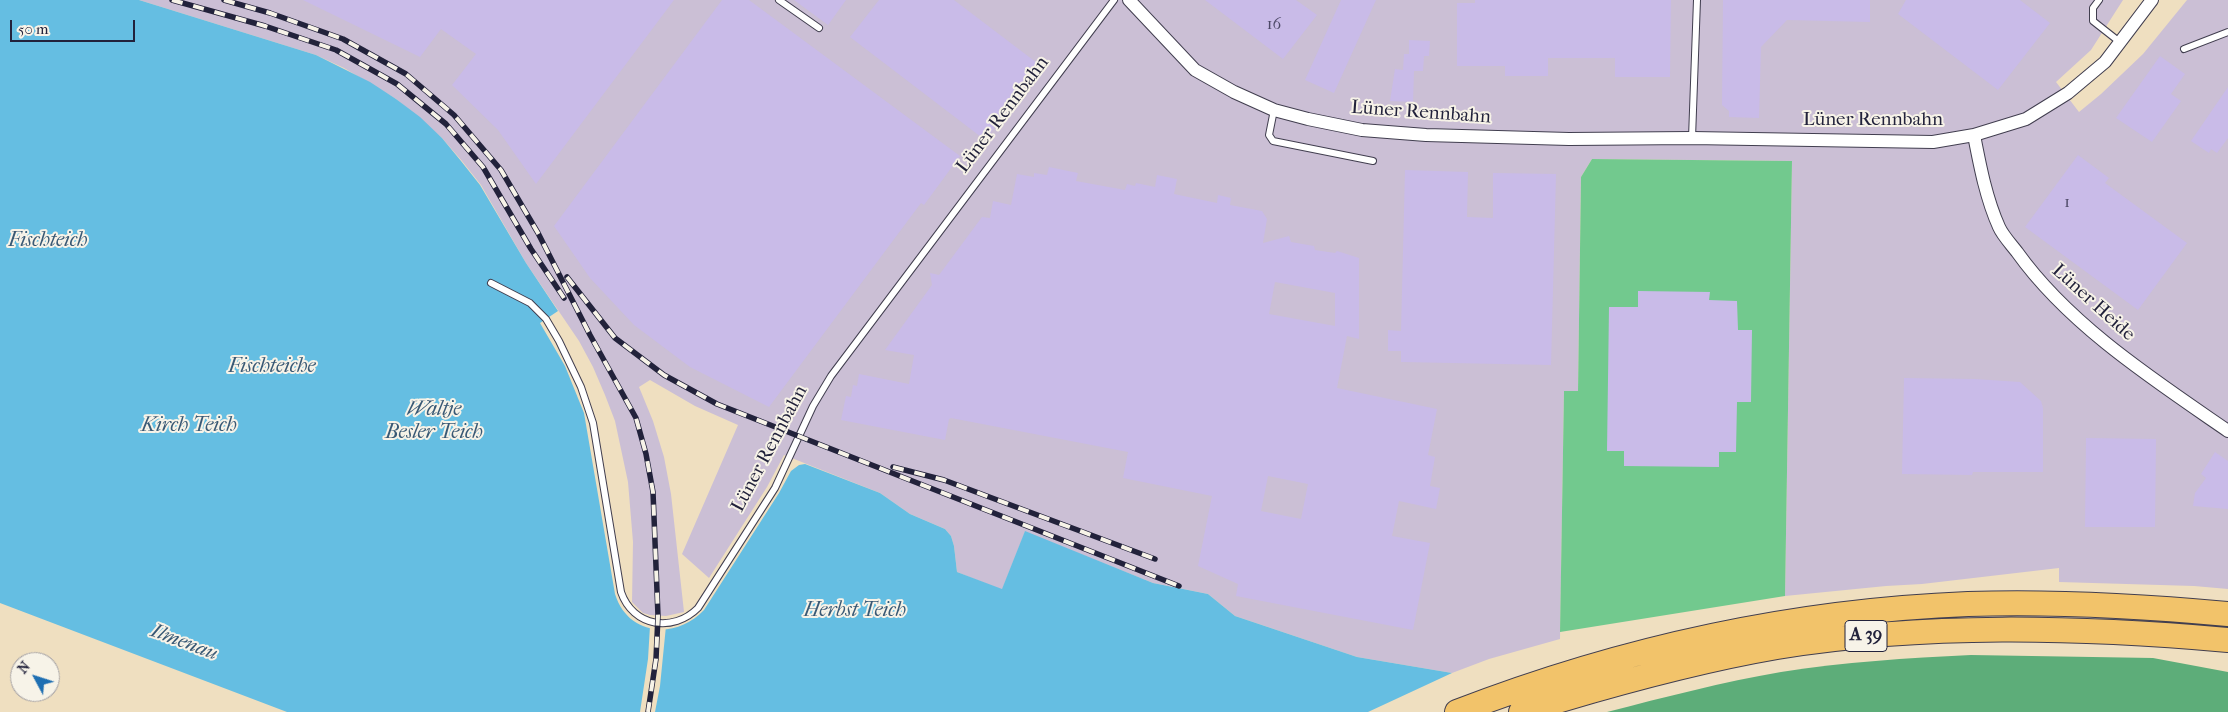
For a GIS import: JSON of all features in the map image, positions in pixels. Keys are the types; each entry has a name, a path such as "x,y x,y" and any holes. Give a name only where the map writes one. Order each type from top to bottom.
{"highway":[{"name":"A 39","path":"1457,712 1586,668 1670,645 1774,624 1840,615 1892,609 1969,604 2156,607 2228,614"},
{"name":"A 39","path":"1521,712 1591,690 1677,667 1776,648 1889,634 2049,629 2154,633 2228,640"}],"street":[{"name":"Lüner Rennbahn","path":"1129,0 1195,70 1234,92 1274,110 1362,130 1426,135 1569,139 1692,138 1933,142 1974,135 2026,118 2068,93 2105,62 2152,0"},
{"name":"Lüner Heide","path":"1974,135 1982,180 2000,228 2029,269 2062,305 2146,374 2228,431"}],"lane":[{"path":"779,0 819,28"},
{"name":"Lüner Rennbahn","path":"491,283 530,303 546,319 582,387 593,423 621,592 628,609 634,615 651,622 666,622 684,618 698,608 775,488 813,406 831,376 1114,0"},
{"path":"1692,138 1697,0"},
{"path":"2099,0 2093,8 2093,21 2121,43"},
{"path":"2184,48 2228,32"},
{"path":"1274,110 1269,135 1273,141 1373,161"}],"shaded area":[{"path":"139,0 2123,0 2091,50 2056,82 2079,112 2143,54 2187,0 2228,0 2228,589 2194,586 2059,582 2059,568 1922,584 1785,596 1792,161 1592,159 1581,177 1578,391 1564,391 1560,639 1489,659 1452,673 1357,657 1235,616 1208,594 1153,583 1025,532 1002,590 957,572 954,546 951,536 945,529 910,514 880,493 784,455 767,487 709,578 682,554 738,425 695,406 650,380 639,387 653,421 664,457 671,494 684,612 666,616 650,615 643,613 632,602 633,542 628,482 615,421 605,395 579,341 526,263 481,185 462,161 442,138 396,99 344,68 316,55"}],"green space":[{"path":"1592,159 1792,161 1785,596 1560,632 1564,391 1578,391 1581,177"},
{"path":"1971,655 2153,658 2228,672 2228,712 1607,712 1672,695 1781,672 1876,661"}],"water":[{"name":"Fischteiche","path":"0,0 139,0 316,55 370,82 396,99 420,117 442,138 480,185 526,263 558,311 540,323 565,366 584,413 615,594 621,608 630,618 641,625 654,629 680,626 693,620 704,610 779,493 791,471 799,465 805,464 880,493 910,514 945,529 951,536 954,546 957,572 1002,589 1025,531 1153,583 1208,594 1235,616 1357,657 1452,673 1368,712 287,712 0,603"}],"pier":[{"path":"650,626 666,626 660,686 655,712 640,712 648,659"}],"building":[{"path":"303,0 674,0 536,184 498,130 452,85 476,54 441,29 420,57"},
{"path":"722,0 749,0 960,156 924,205 921,203 769,407 690,367 634,325 590,278 554,226"},
{"path":"794,0 846,0 828,25"},
{"path":"879,0 954,0 1041,66 985,140 850,37"},
{"path":"1205,0 1296,0 1317,15 1283,59"},
{"path":"1341,0 1376,0 1334,93 1305,80"},
{"path":"1475,0 1671,0 1670,77 1615,77 1615,58 1548,58 1548,76 1505,76 1505,66 1457,66 1457,3 1475,3"},
{"path":"1723,0 1870,0 1870,22 1787,20 1761,47 1759,118 1729,117 1729,111 1722,105"},
{"path":"1906,0 2020,0 2050,23 1998,90 1898,14"},
{"path":"1409,40 1430,41 1429,56 1424,56 1423,71 1414,71 1413,102 1390,101 1395,69 1403,70 1404,54 1409,54"},
{"path":"2160,56 2185,74 2171,94 2181,101 2152,142 2116,118"},
{"path":"2228,87 2228,138 2217,153 2211,149 2209,153 2191,141"},
{"path":"2078,155 2109,178 2105,183 2187,243 2138,310 2025,227"},
{"path":"1049,167 1078,173 1076,181 1125,190 1127,184 1135,186 1136,183 1155,187 1157,175 1177,179 1174,194 1217,203 1218,195 1231,198 1230,205 1262,211 1267,219 1263,243 1289,236 1291,242 1314,246 1315,250 1335,253 1337,251 1359,258 1359,339 1347,336 1337,388 1437,409 1428,455 1435,457 1430,486 1440,488 1436,509 1399,501 1392,536 1430,543 1413,630 1236,596 1238,584 1198,566 1212,496 1123,478 1128,452 951,418 949,419 945,440 841,420 846,396 851,397 853,385 857,386 859,374 909,384 914,355 885,350 932,285 930,273 939,275 982,217 990,218 993,201 1011,205 1017,174 1034,177 1034,173 1047,175","holes":["1275,282 1335,293 1335,326 1269,314","1268,476 1308,484 1301,519 1261,511"]},
{"path":"1405,170 1468,172 1467,217 1493,218 1493,173 1556,174 1551,365 1401,362 1401,351 1388,351 1388,330 1401,331"},
{"path":"1638,291 1710,292 1709,300 1737,301 1738,330 1752,330 1751,402 1737,402 1736,452 1719,452 1719,467 1624,466 1624,451 1607,451 1609,307 1638,307"},
{"path":"1904,378 2020,382 2041,401 2043,408 2043,472 1973,472 1972,475 1902,474"},
{"path":"2086,438 2156,439 2155,527 2085,527"},
{"path":"2215,452 2228,461 2228,509 2193,506 2195,493 2206,478 2201,474"}],"railway":[{"path":"172,0 265,26 336,50 397,84 446,124 483,167 531,249 564,298"},
{"path":"224,0 270,13 343,39 406,74 454,115 501,170 538,233 590,335 636,418 646,454 653,492 658,616 656,659 648,712"},
{"path":"567,277 615,338 664,375 717,404 1179,586"},
{"path":"893,467 944,480 1155,559"}],"water label":[{"name":"Fischteich","path":"48,241"},
{"name":"Waltje Besler Teich","path":"434,422"},
{"name":"Kirch Teich","path":"189,426"},
{"name":"Herbst Teich","path":"855,611"},
{"name":"Ilmenau","path":"184,643"}]}
